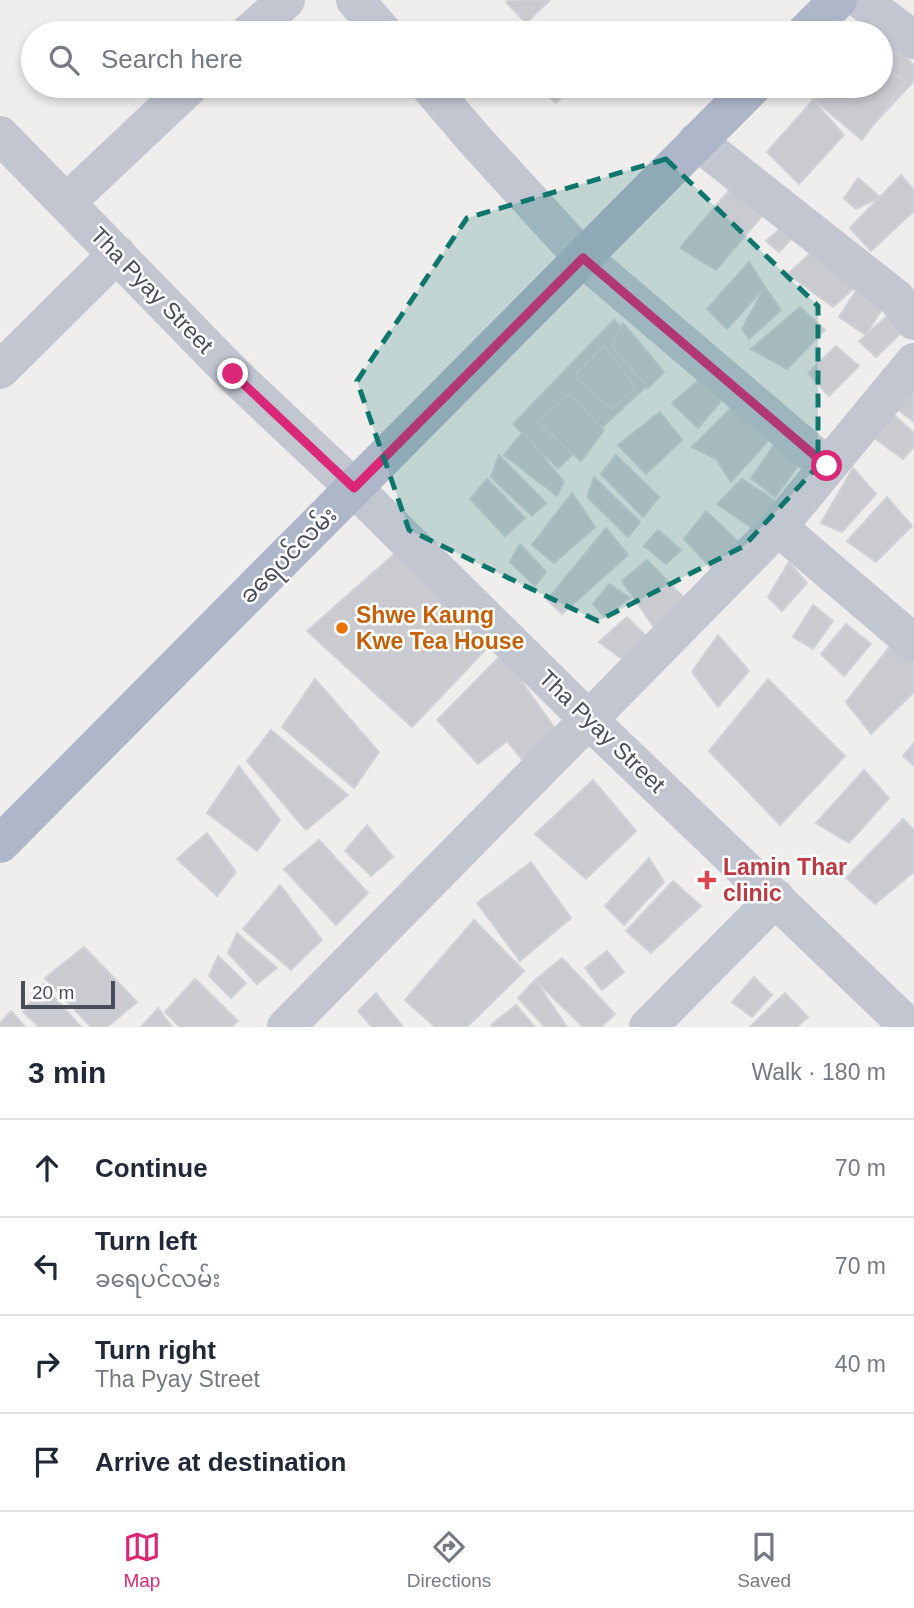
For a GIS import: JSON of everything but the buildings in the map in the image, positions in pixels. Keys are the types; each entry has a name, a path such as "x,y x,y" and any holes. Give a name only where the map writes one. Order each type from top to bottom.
{"main road":[{"path":"817,21 838,0"},
{"name":"ခရေပင်လမ်း","path":"0,844 740,98"}],"street":[{"path":"262,21 286,0"},
{"path":"355,0 373,21"},
{"path":"861,0 889,21"},
{"path":"893,24 914,40"},
{"path":"67,202 177,98"},
{"path":"439,98 583,258 827,466"},
{"name":"Tha Pyay Street","path":"0,135 233,374 909,1027"},
{"path":"697,141 897,299 914,321"},
{"path":"0,370 117,254"},
{"path":"286,1027 778,527 914,362"},
{"path":"778,527 914,643"},
{"path":"648,1027 776,898"}],"highlighted area":[{"path":"666,159 818,306 818,466 744,546 598,621 409,530 357,381 467,218"}],"place":[{"name":"Shwe Kaung Kwe Tea House","path":"342,628"},
{"name":"Lamin Thar clinic","path":"707,880"}],"route":[{"path":"233,374 354,488 583,258 827,466"}]}
